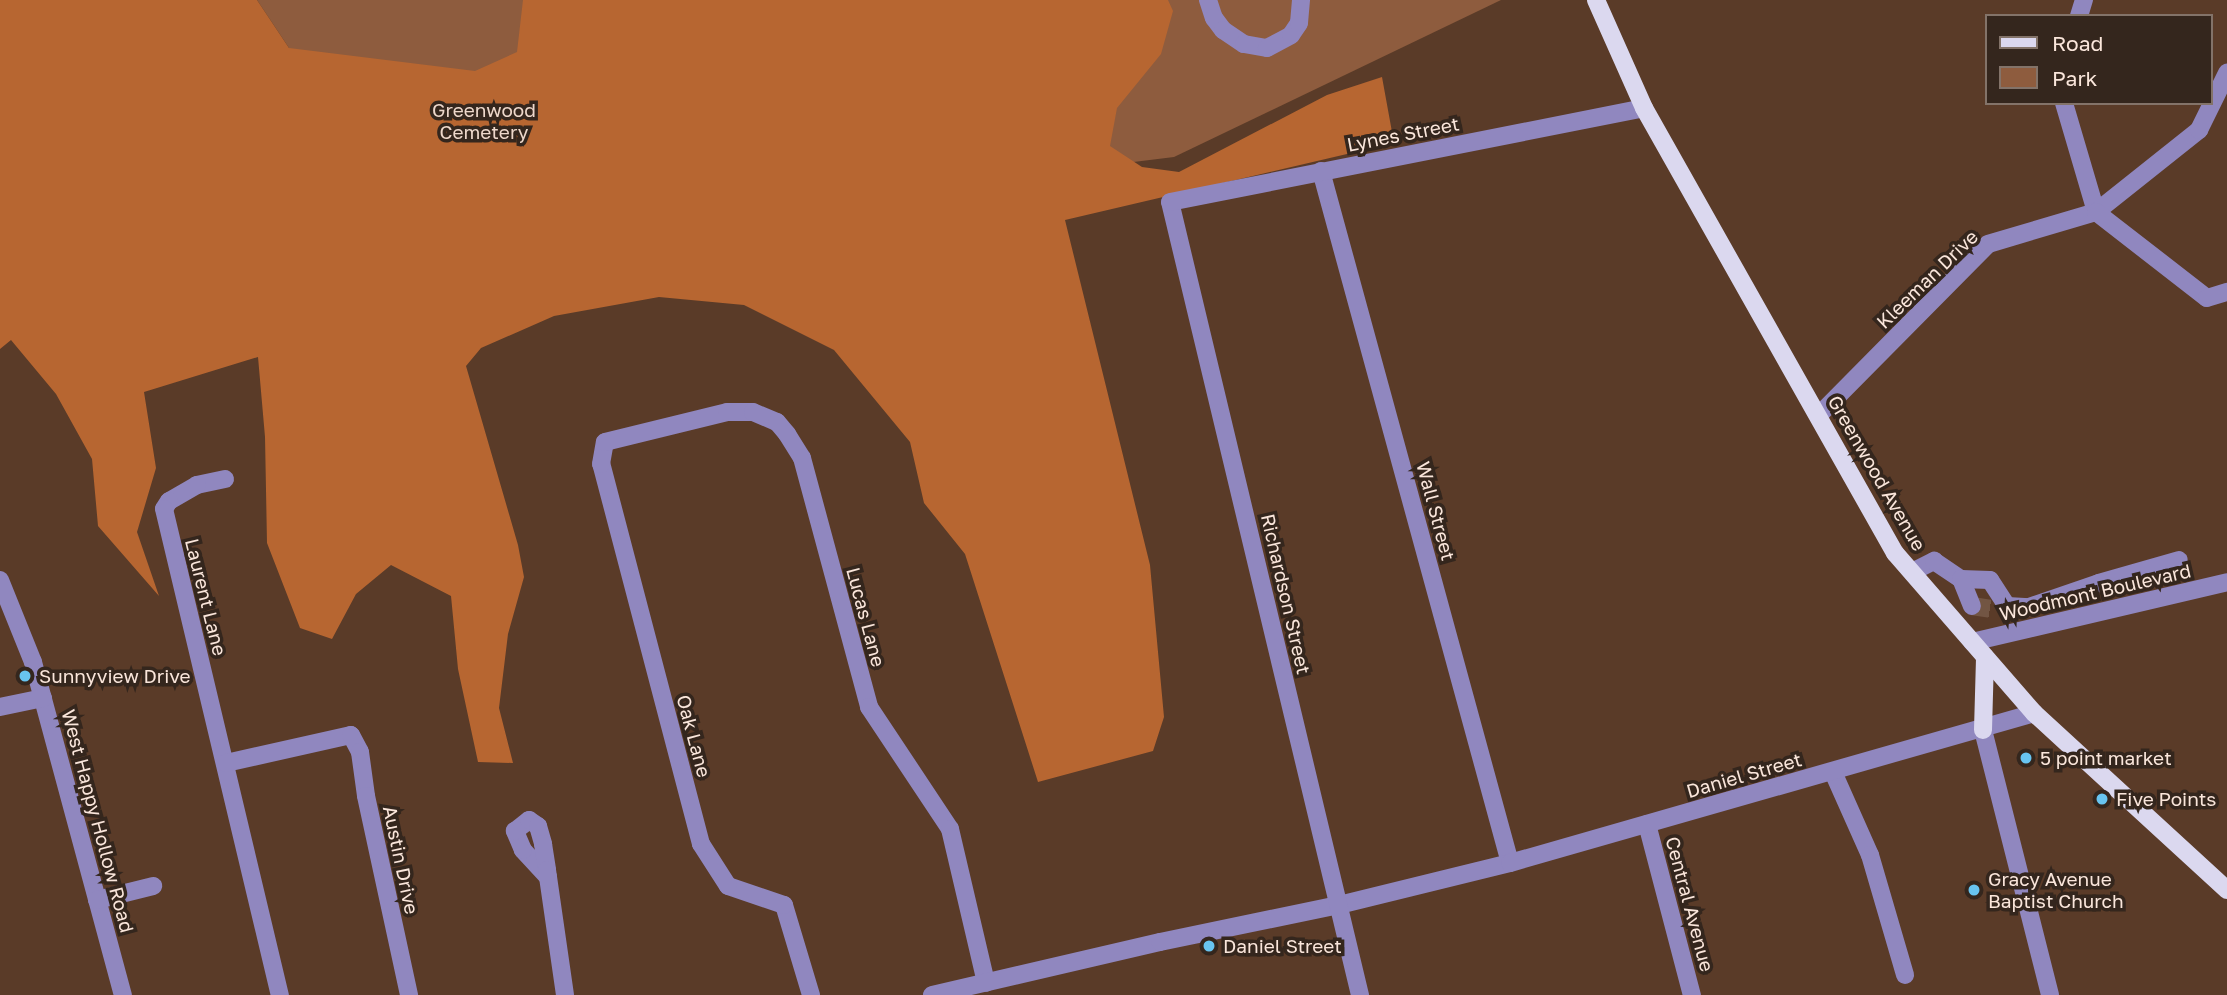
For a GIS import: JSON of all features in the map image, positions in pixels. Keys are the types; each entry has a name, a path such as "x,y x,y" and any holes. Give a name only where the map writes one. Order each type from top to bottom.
{"main road":[{"name":"Greenwood Avenue","path":"1596,0 1644,107 1895,553 2034,713 2227,890"},
{"path":"1983,730 1985,657"}],"street":[{"path":"1208,0 1214,18 1223,30 1244,44 1267,48 1291,35 1299,23 1301,0"},
{"path":"2213,102 2227,73"},
{"path":"2065,105 2096,212 2207,298 2227,292"},
{"path":"2096,212 2199,130 2211,105"},
{"name":"Lynes Street","path":"1170,202 1644,107"},
{"name":"Wall Street","path":"1321,171 1510,863"},
{"name":"Richardson Street","path":"1170,202 1360,995"},
{"name":"Kleeman Drive","path":"1819,415 1988,244 2096,212"},
{"name":"Lucas Lane","path":"605,442 727,412 753,412 777,422 787,433 802,458 869,706 950,829 986,983"},
{"name":"Oak Lane","path":"605,442 601,464 701,844 728,886 784,905 811,995"},
{"name":"Laurent Lane","path":"225,479 197,485 169,501 164,509 280,995"},
{"path":"1912,572 1934,561 1961,579 1990,580 1999,608 2029,607 2179,560"},
{"path":"1961,579 1972,606"},
{"name":"West Happy Hollow Road","path":"0,580 33,662 123,995"},
{"name":"Woodmont Boulevard","path":"1972,642 2227,582"},
{"path":"2099,583 2109,610"},
{"path":"0,707 43,698"},
{"name":"Daniel Street","path":"932,995 1339,905 1510,863 1983,730 2034,713"},
{"path":"1983,730 2050,995"},
{"name":"Austin Drive","path":"226,763 351,735 360,752 366,796 409,995"},
{"path":"1833,772 1870,855 1905,975"},
{"name":"Central Avenue","path":"1647,824 1692,995"},
{"path":"548,877 565,995"},
{"path":"97,900 153,886"}],"green space":[{"path":"0,0 257,0 289,48 475,71 517,52 523,0 1168,0 1173,11 1161,54 1117,108 1110,146 1142,167 1179,172 1327,95 1382,77 1394,143 1065,220 1150,565 1164,717 1153,751 1038,782 965,554 924,503 910,442 834,350 744,305 659,297 554,316 481,348 466,366 518,545 524,577 508,634 499,708 513,763 478,762 458,669 451,596 391,565 356,594 332,639 300,628 267,543 265,437 258,357 144,392 156,468 137,532 159,596 98,526 92,459 56,394 11,340 0,349"},
{"name":"Greenwood Cemetery","path":"257,0 1501,0 1174,157 424,250"}],"tunnel":[{"path":"1972,606 1991,609"}],"place":[{"name":"Sunnyview Drive","path":"25,676"},
{"name":"5 point market","path":"2026,758"},
{"name":"Five Points","path":"2102,799"},
{"name":"Gracy Avenue Baptist Church","path":"1974,890"},
{"name":"Daniel Street","path":"1209,946"}]}
